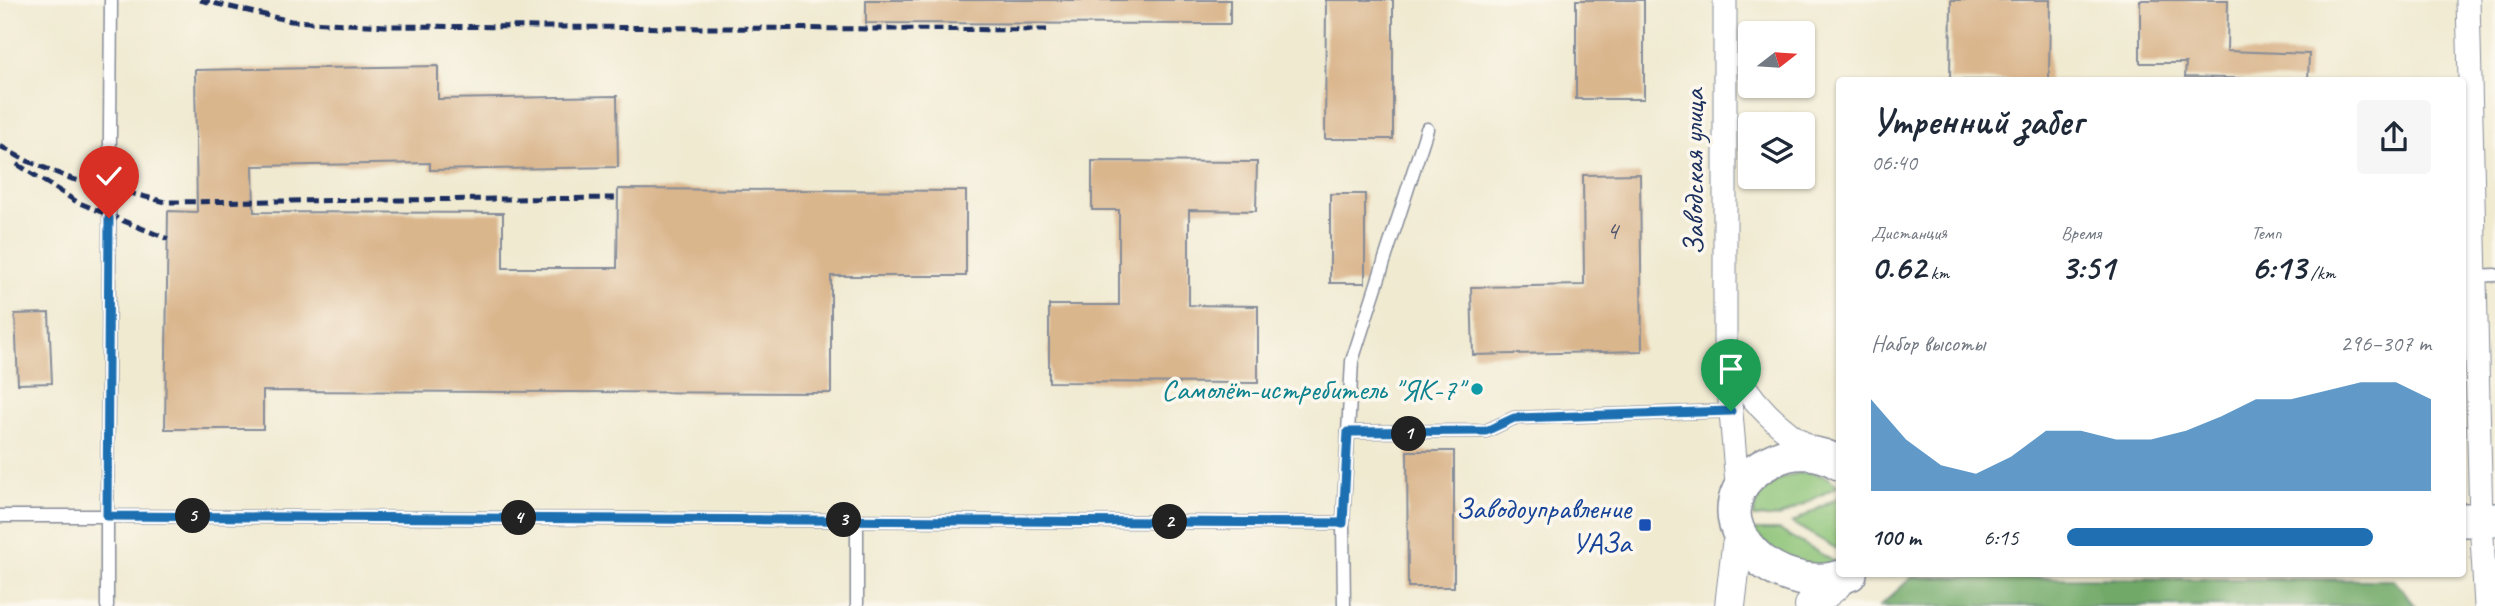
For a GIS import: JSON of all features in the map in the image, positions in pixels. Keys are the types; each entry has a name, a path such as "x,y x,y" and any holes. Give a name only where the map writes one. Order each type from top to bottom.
{"main road":[{"path":"1829,458 1802,452 1782,455 1763,464 1749,478 1738,496 1735,521 1737,547 1752,569 1773,586 1808,593 1847,577"}],"street":[{"name":"Заводская улица","path":"1725,0 1725,344 1738,496"},
{"path":"2468,0 2485,275 2470,399 2487,441 2479,520 2486,606"},
{"path":"1725,344 1744,384 1761,406 1792,438 1829,458"},
{"path":"1730,606 1737,547"},
{"path":"1810,606 1847,577"}],"lane":[{"path":"107,606 111,0"},
{"path":"1343,606 1343,523 1352,361 1427,129"},
{"path":"1348,432 1486,431 1514,418 1731,411"},
{"path":"0,516 1343,523"},
{"path":"857,520 857,606"}],"green space":[{"path":"1811,472 1828,478 1836,487 1779,517 1753,517 1766,489 1781,479"},
{"path":"1836,499 1836,548 1792,523"},
{"path":"1753,530 1779,530 1835,562 1796,574"},
{"path":"1912,577 2394,580 2416,606 1880,606"}],"building":[{"path":"866,0 1230,0 1230,24 866,23"},
{"path":"1326,0 1393,0 1393,139 1325,139"},
{"path":"1576,0 1644,0 1644,99 1576,99"},
{"path":"1951,0 2050,0 2049,77 1950,77"},
{"path":"2140,0 2228,0 2227,51 2309,54 2308,77 2185,77 2186,63 2140,63"},
{"path":"438,66 438,99 617,96 618,167 430,170 430,163 253,166 254,212 503,213 503,268 617,268 618,189 966,191 966,276 831,276 831,393 263,391 263,429 165,429 168,211 197,212 195,70"},
{"path":"1092,161 1257,162 1256,211 1189,210 1189,305 1258,306 1258,383 1049,382 1049,305 1119,305 1119,210 1092,210"},
{"path":"1640,174 1642,351 1473,355 1471,287 1584,285 1583,175"},
{"path":"1330,194 1365,194 1365,283 1330,283"},
{"path":"49,313 52,383 18,384 15,314"},
{"path":"1407,451 1454,451 1454,587 1408,587"}],"railway":[{"path":"200,0 291,21 385,26 1047,30"},
{"path":"0,146 25,160 72,179 166,202 618,198"},
{"path":"17,164 77,202 168,239"}],"place":[{"name":"Самолёт-истребитель \"ЯК-7\"","path":"1477,389"},
{"name":"Заводоуправление УАЗа","path":"1645,525"}],"route":[{"path":"109,218 107,516 1343,523 1348,432 1410,434 1486,431 1514,418 1731,411"}]}
